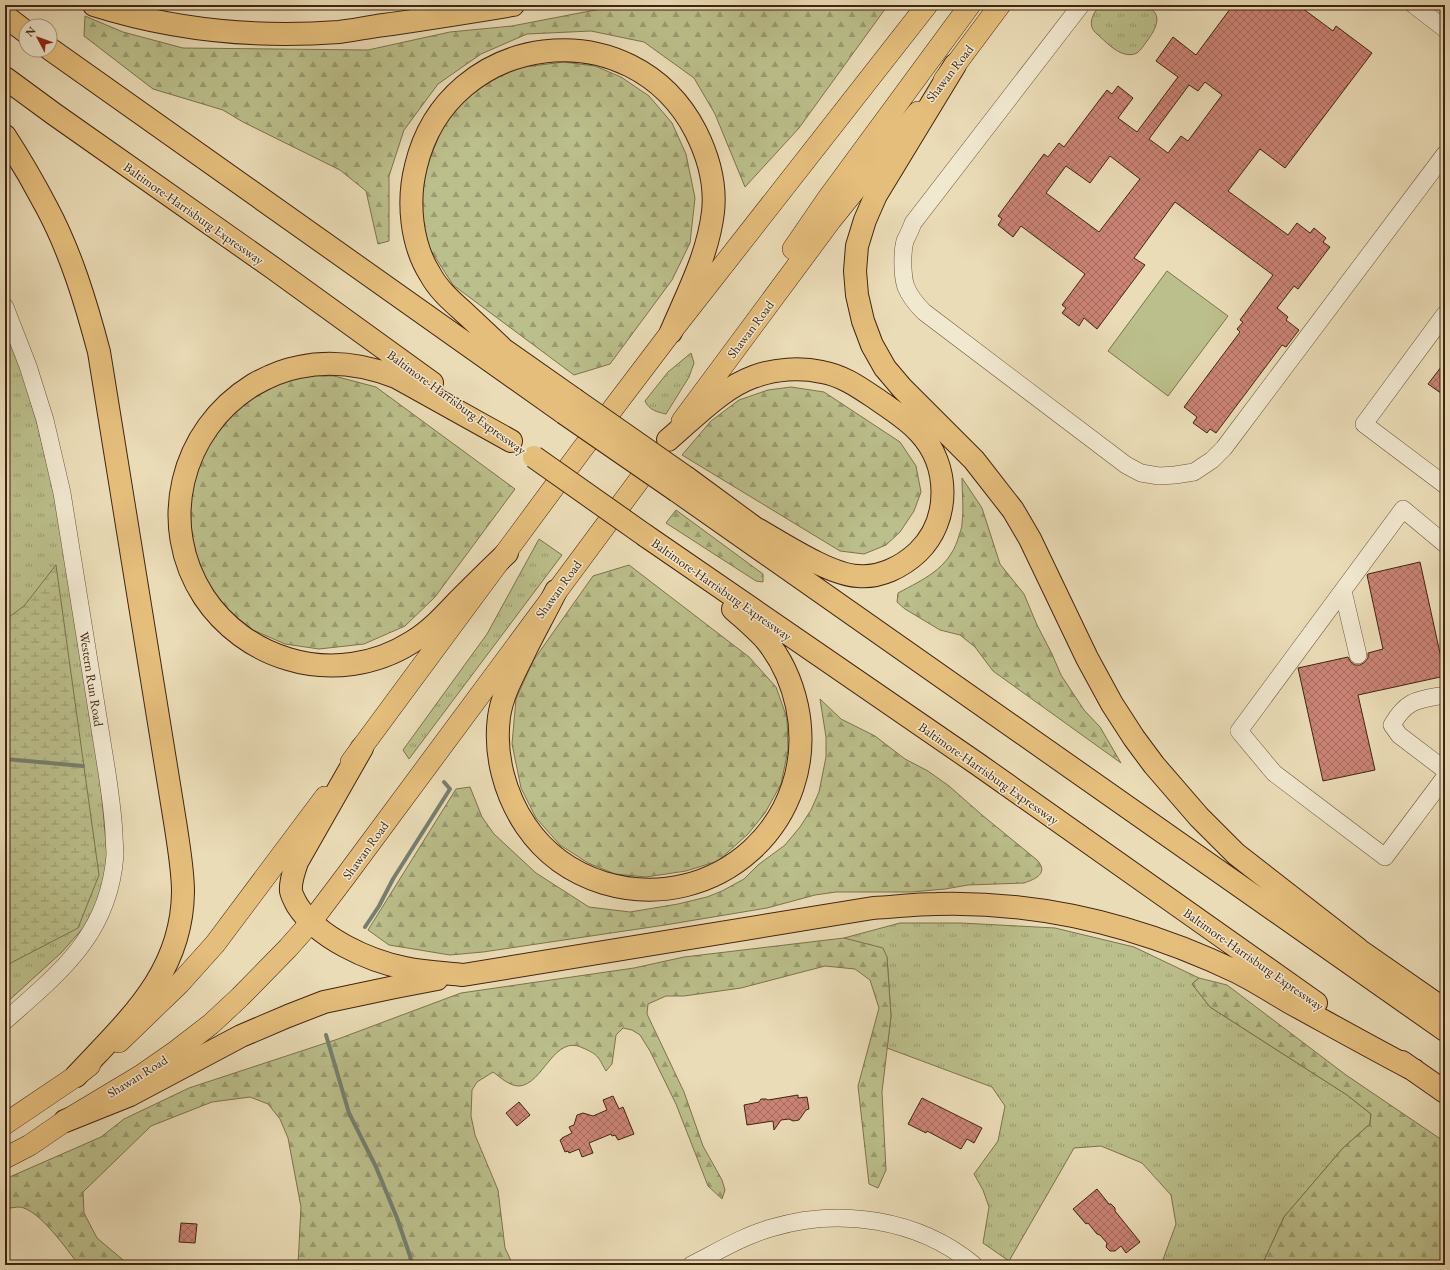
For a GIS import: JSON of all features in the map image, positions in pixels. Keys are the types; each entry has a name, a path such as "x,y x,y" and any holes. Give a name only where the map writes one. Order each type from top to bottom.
{"highway":[{"path":"94,5 112,11 158,21 203,28 248,33 292,34 340,32 513,5"},
{"path":"5,16 18,26"},
{"path":"569,406 502,348 446,296 430,275 421,255 415,232 411,192 419,151 432,124 447,103 476,76 517,57 536,52 556,50 577,51 617,60 636,69 655,81 670,94 682,109 704,147 713,188 713,210 710,230 702,259 671,332"},
{"path":"58,55 206,161 569,406 682,485 1207,865 1445,1030"},
{"path":"955,65 876,195 865,220 857,246 855,271 857,295 863,321 872,344 885,368 902,388 974,460 996,486 1013,510 1030,539 1087,658 1112,704 1154,765 1199,817 1236,854 1358,949"},
{"name":"Baltimore-Harrisburg Expressway","path":"5,78 273,268 511,441 683,562 979,765 1445,1092"},
{"path":"5,136 19,157 48,208 62,241 88,314 99,352 174,820 183,891 181,917 176,941 166,967 150,994 76,1076"},
{"path":"206,161 354,250 502,348"},
{"path":"506,553 433,626 412,642 378,658 361,663 341,666 319,665 298,662 275,655 256,646 223,621 211,608 190,573 180,532 179,514 180,497 184,476 191,456 198,442 214,418 243,392 261,380 280,372 298,367 323,363 347,364 364,366 382,371 396,377 511,441"},
{"path":"668,440 721,395 735,385 753,377 770,372 804,369 822,372 854,383 909,422 920,432 937,459 942,476 943,493 940,512 933,532 925,545 911,559 894,569 877,574 858,576 840,573 820,564 682,485"},
{"path":"757,529 1229,862 1445,1010"},
{"path":"556,591 505,693 499,716 499,756 509,796 518,814 530,832 560,862 576,872 594,880 641,890 659,890 680,887 721,873 750,852 764,838 777,821 793,786 801,745 800,719 794,694 786,673 776,655 765,639 683,562"},
{"path":"362,748 297,862 292,878 291,892 295,901 301,911 311,922 321,930 354,950 385,963 406,968 463,975"},
{"path":"65,1121 130,1096 241,1036 324,1002 395,986 872,908 936,904 989,905 1026,908 1073,916 1108,924 1171,944 1237,972 1414,1070"}],"main road":[{"path":"5,1124 76,1076 138,1025 180,983 215,944 362,748 580,452 671,332 927,5"},
{"path":"720,369 792,251 820,210 970,5"},
{"name":"Shawan Road","path":"5,1158 30,1145 65,1121 140,1076 176,1051 240,997 266,972 311,922 831,220 955,65 1000,5"},
{"name":"Shawan Road","path":"5,1144 19,1140 65,1121"}],"street":[{"path":"1081,5 913,224 905,242 903,256 904,272 906,287 924,312 1126,465 1141,473 1159,476 1194,472 1212,460 1224,448 1445,154"},
{"path":"1414,5 1445,29"},
{"name":"Western Run Road","path":"5,307 28,366 45,420 62,493 107,773 113,818 115,855 110,884 102,911 77,953 58,974 5,1021"},
{"path":"1445,314 1364,424 1445,485"},
{"path":"1445,544 1403,509 1239,731 1274,773 1385,857 1445,777"},
{"path":"1343,591 1358,655"},
{"path":"1445,696 1416,701 1408,704 1392,725 1399,735 1445,770"},
{"path":"691,1265 741,1240 770,1228 800,1221 831,1218 867,1220 898,1226 929,1236 950,1248 974,1265"}],"green space":[{"path":"1131,4 1143,5 1152,9 1157,18 1157,22 1153,32 1137,53 1128,55 1121,53 1114,49 1094,31 1091,23 1095,12 1100,5"},
{"path":"621,5 888,5 799,128 745,187 715,114 694,78 644,42 591,31 527,34 481,54 438,84 404,130 389,176 389,241 378,244 366,191 340,170 243,122 223,110 153,89 84,36 85,16 123,32 183,48 368,50 450,32 512,26"},
{"path":"564,62 595,66 621,77 649,96 672,123 686,154 695,198 690,243 672,280 610,364 574,375 453,285 430,249 420,218 419,186 444,123 461,103 492,77 523,67"},
{"path":"1167,271 1228,316 1168,396 1108,351"},
{"path":"5,327 22,369 55,496 100,776 107,855 104,880 95,906 84,927 62,952 5,1004"},
{"path":"691,353 694,363 689,377 666,414 651,409 645,401 668,372"},
{"path":"301,375 334,376 376,387 515,489 435,597 405,626 364,644 319,649 285,644 253,630 226,609 208,587 195,558 188,518 187,485 218,426 270,384"},
{"path":"791,387 824,392 900,442 916,466 921,492 914,511 900,532 886,545 864,554 840,551 682,455 711,421 739,400 768,390"},
{"path":"962,478 982,508 1000,564 1024,594 1061,675 1084,710 1100,727 1121,763 993,671 975,647 960,635 940,630 905,609 897,602 898,593 934,572 948,558 954,549 962,526 963,518"},
{"path":"676,510 763,574 763,582 756,581 666,523"},
{"path":"539,539 562,555 409,759 403,750 487,634"},
{"path":"56,565 99,875 78,928 5,966 5,620 24,606"},
{"path":"629,565 749,657 776,687 787,718 788,750 781,784 765,813 748,834 718,861 686,871 646,877 615,874 588,863 560,845 536,818 521,788 512,744 516,699 533,661 593,576"},
{"path":"820,699 841,719 875,736 905,759 928,771 949,786 1037,860 1042,869 1040,875 1033,880 1024,883 968,885 912,892 836,892 815,895 767,908 665,925 483,952 450,955 389,945 368,930 456,789 470,787 482,817 494,834 536,873 589,907 630,912 678,904 707,897 722,891 744,879 758,865 785,845 800,827 811,810 819,792 826,757 826,737"},
{"path":"900,923 961,923 1055,928 1134,947 1199,978 1192,984 1210,1007 1347,1095 1371,1114 1370,1124 1343,1148 1284,1217 1262,1265 1161,1265 1176,1224 1171,1195 1142,1163 1101,1146 1074,1148 1009,1261 983,1243 989,1207 983,1190 974,1174 998,1141 1005,1106 992,1087 887,1048 891,1016 887,957 844,938"},
{"path":"844,938 883,948 887,957 891,1016 882,1092 886,1170 878,1188 869,1184 858,1086 879,1008 870,980 855,969 825,966 741,988 684,996 666,996 648,1004 647,1014 684,1092 703,1146 722,1180 725,1190 722,1199 708,1186 676,1104 650,1051 640,1035 632,1030 623,1028 616,1035 612,1064 606,1071 595,1055 583,1048 573,1045 564,1047 556,1053 535,1078 527,1083 515,1086 493,1072 477,1082 472,1090 471,1116 475,1135 498,1190 505,1248 513,1265 298,1265 301,1207 288,1138 280,1119 268,1104 250,1097 212,1102 151,1126 83,1192 84,1213 97,1238 129,1265 79,1265 60,1241 36,1215 20,1207 5,1209 5,1179 101,1137 124,1119 189,1088 338,1039 461,993 634,968 684,957"},
{"path":"1199,978 1227,985 1346,1075 1445,1142 1445,1265 1262,1265 1284,1217 1343,1148 1370,1124 1371,1114 1347,1095 1210,1007 1192,984"}],"building":[{"path":"1233,5 1298,5 1333,31 1336,26 1372,53 1285,168 1260,149 1228,191 1288,235 1297,223 1310,233 1314,228 1326,238 1323,242 1330,247 1298,289 1294,286 1277,308 1288,317 1286,320 1299,330 1286,347 1282,345 1216,433 1210,429 1207,433 1193,423 1197,417 1184,407 1240,332 1237,329 1243,322 1240,320 1273,275 1175,202 1134,258 1145,265 1097,329 1084,318 1079,326 1062,313 1066,308 1062,305 1085,274 1021,226 1013,237 998,225 1002,219 998,216 1044,154 1048,157 1059,143 1064,147 1107,90 1112,94 1118,86 1133,98 1118,118 1137,132 1178,77 1156,61 1173,37 1196,55","holes":["1205,82 1222,95 1188,141 1181,136 1168,153 1149,139 1189,85 1198,91","1110,156 1140,179 1099,232 1046,193 1066,166 1090,183"]},
{"path":"1445,362 1445,396 1428,384"},
{"path":"1420,562 1445,676 1358,695 1375,770 1323,781 1298,668 1348,657 1355,665 1360,665 1368,658 1368,653 1383,649 1367,575"},
{"path":"798,1095 798,1098 807,1097 809,1109 806,1110 799,1120 781,1120 774,1130 773,1121 747,1125 744,1105 759,1102 761,1099 768,1100"},
{"path":"613,1096 619,1109 623,1107 634,1134 618,1140 615,1135 612,1136 611,1134 589,1143 593,1153 582,1157 579,1149 569,1153 568,1151 565,1152 560,1140 572,1133 569,1127 574,1125 577,1115 583,1113 593,1116 607,1110 603,1100"},
{"path":"922,1098 982,1128 974,1143 967,1139 961,1149 927,1131 926,1133 908,1124"},
{"path":"519,1102 530,1115 517,1126 506,1113"},
{"path":"1097,1189 1109,1204 1115,1208 1115,1211 1140,1242 1126,1253 1121,1246 1115,1251 1110,1251 1106,1247 1107,1243 1100,1235 1097,1234 1088,1223 1086,1224 1073,1209"},
{"path":"181,1223 197,1224 195,1243 179,1242"}],"waterway":[{"path":"5,759 83,766"},
{"path":"365,927 379,906 393,879 450,789 444,782"},
{"path":"326,1035 349,1113 376,1167 397,1218 412,1265"}]}
